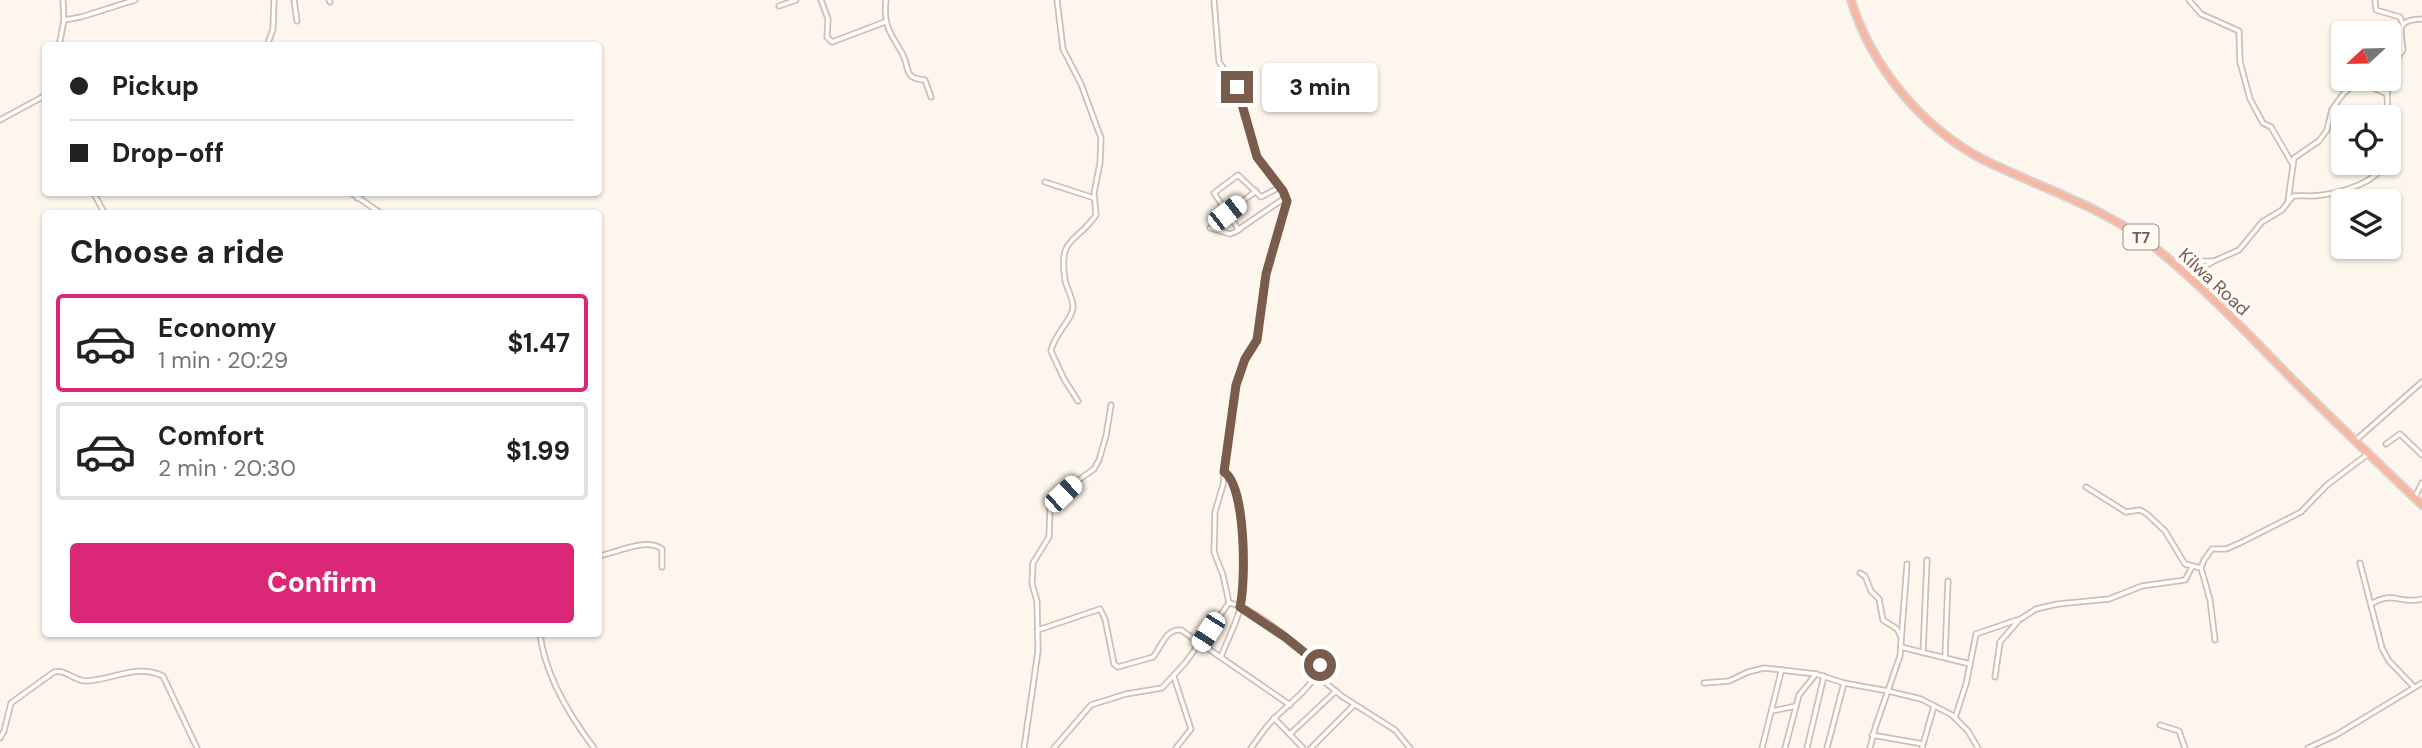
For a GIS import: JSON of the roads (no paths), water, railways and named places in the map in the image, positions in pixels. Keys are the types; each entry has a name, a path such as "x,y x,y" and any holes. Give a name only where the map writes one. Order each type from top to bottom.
{"highway":[{"name":"Kilwa Road","path":"1851,0 1864,35 1882,65 1929,120 1983,159 2092,208 2129,228 2188,276 2422,505"}],"street":[{"path":"60,42 64,20 63,0"},
{"path":"64,20 81,18 135,0"},
{"path":"268,42 273,29 274,0"},
{"path":"295,0 297,21"},
{"path":"779,6 796,0"},
{"path":"821,0 828,19 827,37 832,42 885,22"},
{"path":"886,0 885,22 893,40 904,56 910,76 925,80 931,97"},
{"path":"1057,0 1063,49 1081,84 1101,138 1094,198 1096,217 1074,237 1063,254 1066,286 1073,307 1055,337 1051,351 1078,401"},
{"path":"1054,748 1090,705 1126,694 1159,690 1174,677 1200,645 1229,603 1213,547 1215,512 1222,489 1236,385 1245,359 1257,340 1266,274 1284,214 1286,197 1259,159 1237,87 1219,62 1214,0"},
{"path":"2189,0 2201,14 2239,30 2240,64 2250,99 2263,123 2271,127 2293,165"},
{"path":"2375,0 2376,10 2400,17 2403,24"},
{"path":"2388,105 2393,62 2403,50 2400,30 2403,24 2422,19"},
{"path":"2288,204 2296,156 2323,136 2332,109 2355,83 2362,82 2387,94"},
{"path":"0,120 42,97"},
{"path":"2188,276 2239,250 2262,222 2282,210 2295,195 2321,196 2348,189 2376,175"},
{"path":"1239,230 1214,196 1220,188 1238,176 1261,197 1280,187"},
{"path":"1045,182 1094,198"},
{"path":"1227,213 1255,191"},
{"path":"355,196 376,210"},
{"path":"1210,228 1230,234 1286,197"},
{"path":"2172,262 2214,261"},
{"path":"2356,440 2422,383"},
{"path":"1024,748 1036,674 1037,601 1031,574 1034,560 1048,537 1050,510 1063,494 1096,466 1106,436 1111,405"},
{"path":"2386,444 2400,434 2422,455"},
{"path":"2215,640 2210,600 2201,568 2211,550 2226,549 2301,512 2328,485 2370,453"},
{"path":"1221,658 1240,607 1244,576 1244,545 1234,487 1230,476 1224,472"},
{"path":"2414,498 2422,483"},
{"path":"2086,487 2126,512 2140,510 2147,514 2165,531 2181,558 2192,568 2201,568"},
{"path":"602,555 625,548 657,545 662,549 662,567"},
{"path":"1923,653 1927,560"},
{"path":"2360,563 2385,655 2414,687"},
{"path":"1870,748 1902,647 1907,564"},
{"path":"1955,718 1976,634 2019,620 2036,609 2109,599 2133,589 2185,580 2192,568"},
{"path":"1860,573 1865,576 1872,593 1879,599 1883,620 1897,629 1902,639"},
{"path":"1945,657 1948,580"},
{"path":"2371,604 2389,596 2413,601 2422,599"},
{"path":"1229,603 1240,607 1285,637 1320,664 1316,675 1290,705 1274,718 1251,748"},
{"path":"1038,630 1100,609 1105,619 1111,656 1116,667 1153,657 1166,636 1175,630 1181,630 1290,705"},
{"path":"1995,677 2000,642 2019,620"},
{"path":"540,637 542,651 568,709 594,748"},
{"path":"1902,647 1970,664"},
{"path":"1704,683 1729,681 1758,668 1816,674 1844,683 1888,691 1934,705 1955,718 1968,731 1978,748"},
{"path":"0,738 11,703 54,672 62,671 85,681 141,670 163,676 197,748"},
{"path":"1762,748 1781,671"},
{"path":"1785,748 1803,688 1816,674"},
{"path":"1316,675 1354,705 1395,730 1410,748"},
{"path":"1807,748 1824,676"},
{"path":"1174,677 1191,729 1176,748"},
{"path":"1827,748 1844,683"},
{"path":"2308,748 2336,735 2422,683"},
{"path":"1290,734 1336,691"},
{"path":"1311,748 1354,705"},
{"path":"1872,735 1923,746 1934,705"},
{"path":"1772,712 1796,706"},
{"path":"1274,718 1303,748"},
{"path":"2160,724 2179,731 2185,748"},
{"path":"1896,748 1897,741"}]}
